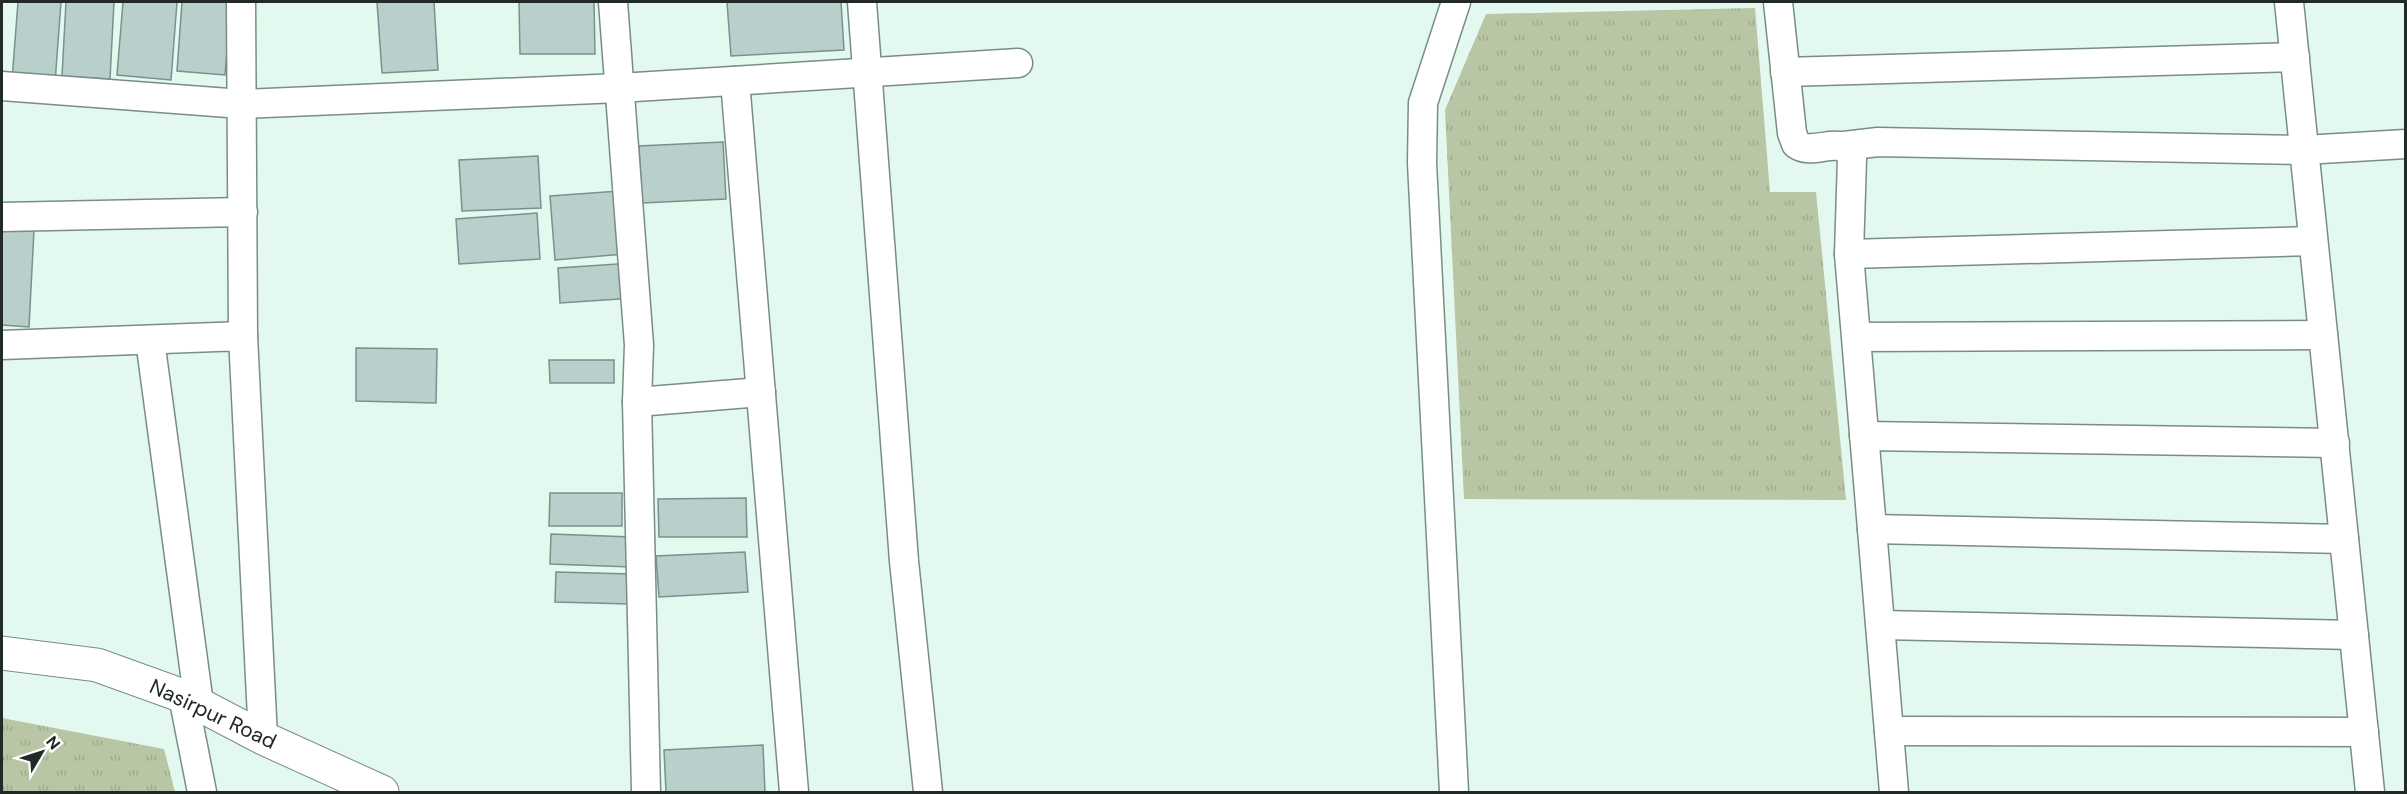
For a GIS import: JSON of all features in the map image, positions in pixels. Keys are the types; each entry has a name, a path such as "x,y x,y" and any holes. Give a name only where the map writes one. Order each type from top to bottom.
{"street":[{"path":"241,2 243,336 263,738"},
{"path":"613,2 630,194 639,345 637,402 646,792"},
{"path":"862,2 904,561 928,792"},
{"path":"1454,792 1422,163 1423,103 1456,2"},
{"path":"1778,2 1785,72 1796,144 1802,149 1811,150 1836,144 1844,146 1878,142 2304,150 2406,144"},
{"path":"2289,2 2370,792"},
{"path":"1785,72 2295,57"},
{"path":"2,86 242,104 619,88 1018,63"},
{"path":"735,81 794,792"},
{"path":"1844,146 1852,159 1850,254 1894,792"},
{"path":"2,217 243,212"},
{"path":"1850,254 2313,241"},
{"path":"1858,337 2324,335"},
{"path":"2,345 243,336"},
{"path":"150,339 202,792"},
{"path":"637,402 761,392"},
{"path":"1864,436 2335,443"},
{"path":"1872,529 2344,539"},
{"path":"1881,625 2354,635"},
{"name":"Nasirpur Road","path":"2,653 97,665 191,700 263,738 381,792"},
{"path":"1889,731 2364,732"}],"green space":[{"path":"1755,8 1770,192 1816,192 1846,500 1464,499 1445,110 1486,14"},
{"path":"2,718 164,749 175,792 2,792"}],"building":[{"path":"18,2 61,2 55,83 12,80"},
{"path":"66,2 114,2 110,79 62,76"},
{"path":"123,2 177,2 171,80 117,75"},
{"path":"182,2 231,2 225,75 177,71"},
{"path":"377,2 434,2 438,70 382,73"},
{"path":"519,2 594,2 595,54 520,54"},
{"path":"727,2 841,2 844,50 731,56"},
{"path":"723,142 726,199 642,203 639,146"},
{"path":"538,156 541,208 462,211 459,160"},
{"path":"619,191 624,254 555,260 550,196"},
{"path":"537,213 540,259 459,264 456,219"},
{"path":"2,228 34,230 29,327 2,325"},
{"path":"632,263 634,298 560,303 558,268"},
{"path":"356,348 437,349 436,403 356,401"},
{"path":"549,360 614,360 614,383 550,383"},
{"path":"550,493 622,493 622,526 549,526"},
{"path":"746,498 747,537 659,537 658,499"},
{"path":"551,534 632,537 631,567 550,564"},
{"path":"745,552 748,592 659,597 656,556"},
{"path":"556,572 630,574 629,604 555,602"},
{"path":"763,745 765,792 666,792 664,750"}]}
